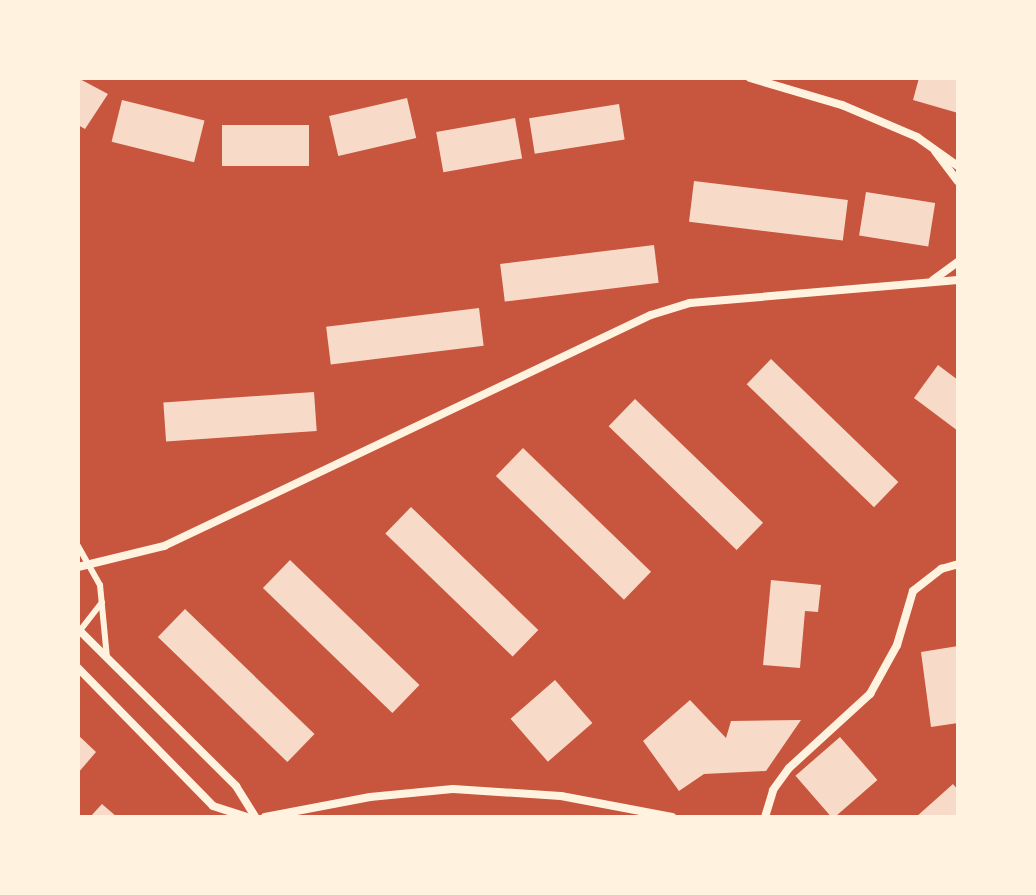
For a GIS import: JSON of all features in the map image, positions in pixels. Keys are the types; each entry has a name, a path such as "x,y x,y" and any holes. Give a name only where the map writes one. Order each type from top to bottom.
{"street":[{"path":"750,78 842,105 932,147 958,166"},
{"path":"932,147 958,181"},
{"path":"928,283 958,262"},
{"path":"78,567 164,546 651,315 690,303 958,280"},
{"path":"765,817 773,790 789,768 870,694 897,645 913,591 941,569 958,564"},
{"path":"79,631 236,786 255,817"},
{"path":"78,668 213,806 217,817"},
{"path":"265,817 370,797 453,789 561,796 672,817"},
{"path":"213,806 247,817"}],"lane":[{"path":"78,546 94,565 102,601 107,658"},
{"path":"79,631 102,601"}],"building":[{"path":"78,78 108,94 85,129 78,125"},
{"path":"919,78 958,78 958,113 913,100"},
{"path":"407,98 416,138 338,156 329,116"},
{"path":"122,100 204,121 194,162 112,142"},
{"path":"619,104 625,140 535,154 529,118"},
{"path":"515,118 522,158 443,172 436,132"},
{"path":"222,125 309,125 309,166 222,166"},
{"path":"694,181 848,200 843,241 689,222"},
{"path":"866,192 935,203 928,246 859,235"},
{"path":"654,245 659,283 505,302 500,264"},
{"path":"479,308 484,346 331,364 326,327"},
{"path":"771,359 898,482 874,507 747,384"},
{"path":"938,365 958,380 958,431 914,398"},
{"path":"314,392 317,431 166,441 163,403"},
{"path":"635,399 763,523 737,550 609,426"},
{"path":"523,448 651,572 624,600 496,476"},
{"path":"411,507 538,630 513,657 385,534"},
{"path":"290,560 419,685 392,713 263,588"},
{"path":"771,580 821,585 818,612 805,611 800,668 763,665"},
{"path":"185,609 314,734 287,762 158,637"},
{"path":"958,646 958,723 931,727 921,652"},
{"path":"555,680 592,723 548,762 510,719"},
{"path":"690,700 726,738 731,721 801,720 766,771 704,774 679,791 643,741"},
{"path":"78,735 96,752 78,773"},
{"path":"840,737 877,780 831,817 795,776"},
{"path":"953,784 958,790 958,817 916,817"},
{"path":"102,804 117,817 90,817"}]}
